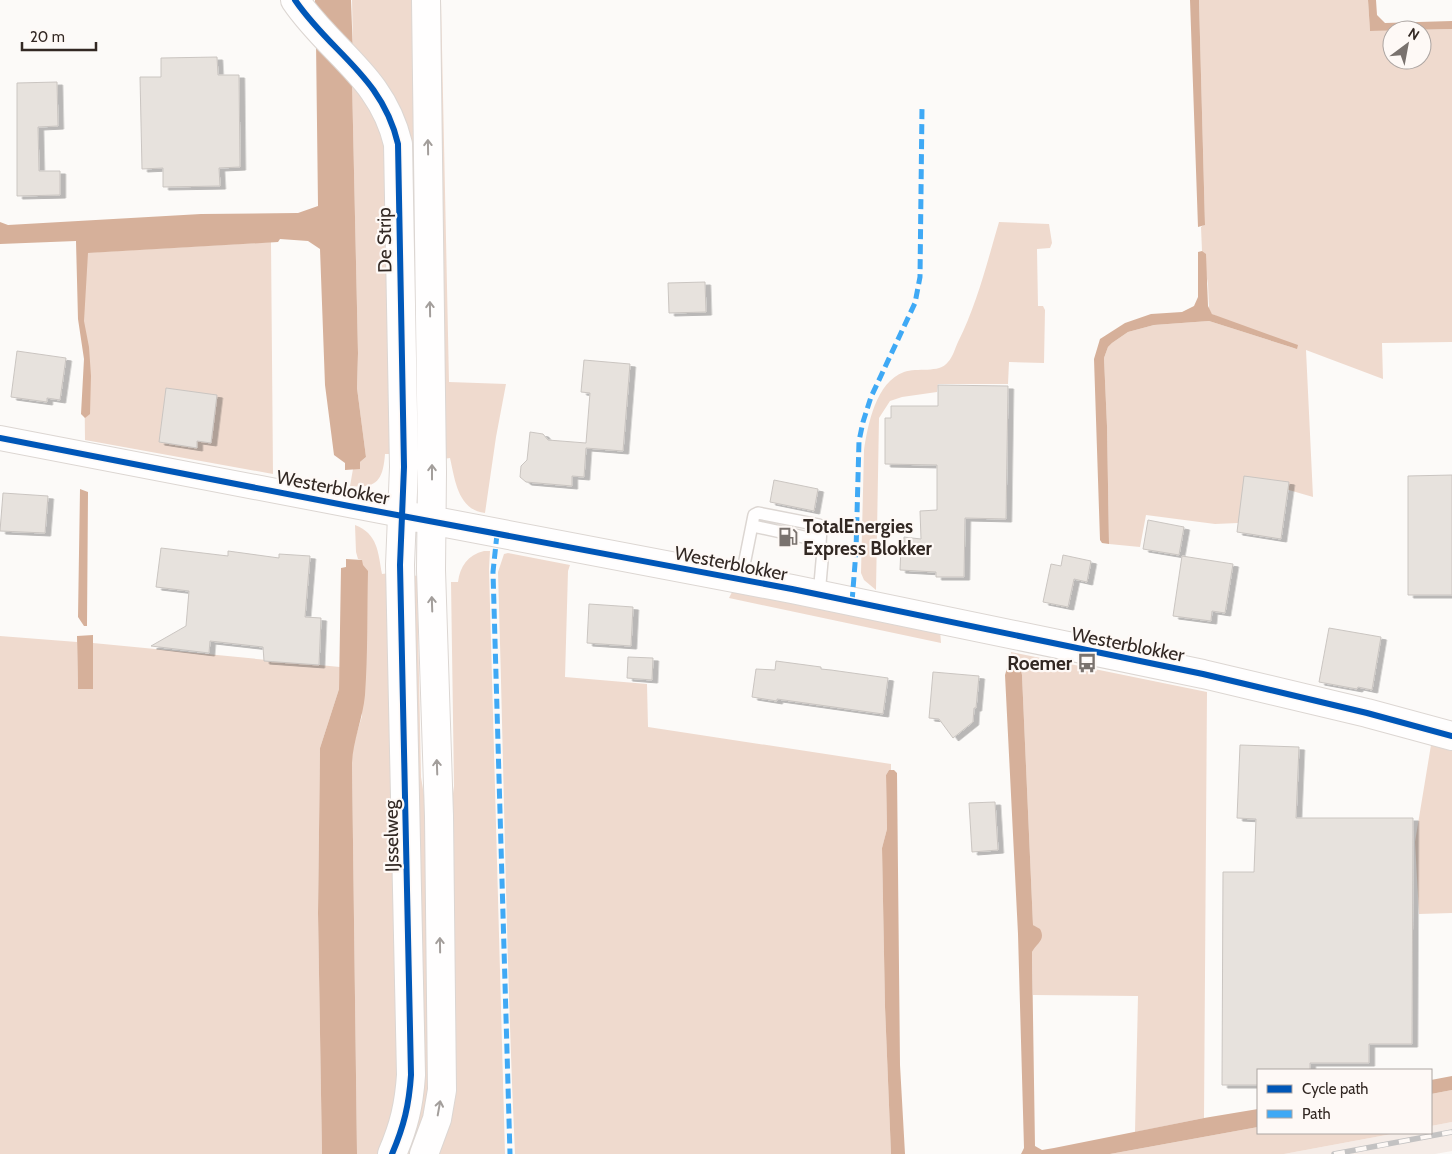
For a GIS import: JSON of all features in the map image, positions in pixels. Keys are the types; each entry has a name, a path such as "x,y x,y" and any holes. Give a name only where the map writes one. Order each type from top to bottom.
{"street":[{"path":"424,1154 437,1119 442,1090 439,816 431,570 426,0"},
{"name":"De Strip","path":"301,9 360,71 383,103 394,124 398,144 404,467 401,515"},
{"name":"Westerblokker","path":"0,438 819,595 1203,674 1367,713 1452,736"},
{"name":"IJsselweg","path":"392,1154 400,1135 409,1102 411,1075 400,565 401,515"}],"lane":[{"path":"741,580 754,515 761,512 814,523 821,528 820,544 822,550 819,595"}],"shaded area":[{"path":"315,0 351,0 353,54 315,14"},
{"path":"352,0 418,0 426,463 415,461 409,144 353,54"},
{"path":"431,0 441,0 449,382 506,384 485,513 476,511 463,500 456,484 450,458 443,459"},
{"path":"1190,0 1199,0 1205,225 1198,227"},
{"path":"1199,0 1368,0 1370,31 1382,30 1382,70 1432,70 1432,30 1452,29 1452,342 1382,343 1383,379 1306,350 1313,497 1251,479 1238,523 1215,524 1146,515 1140,547 1109,544 1104,358 1108,347 1128,332 1154,325 1209,321 1297,349 1212,314 1209,309 1208,284 1202,251 1201,227 1205,224"},
{"path":"1368,0 1376,0 1377,15 1382,20 1382,31 1370,31"},
{"path":"1452,21 1452,29 1432,29 1432,22"},
{"path":"316,42 352,80 358,353 357,388 366,457 360,462 360,469 345,470 345,463 334,455 325,385 320,249 308,241 280,239 278,242 88,253 84,321 89,347 91,376 90,414 85,418 81,414 84,359 78,319 76,241 0,244 0,222 8,225 201,214 298,213 318,206"},
{"path":"352,80 358,87 387,139 393,454 385,454 382,470 377,481 367,486 359,487 350,486 353,469 360,469 360,462 366,457 357,388 358,353"},
{"path":"999,222 1049,224 1052,243 1050,248 1037,249 1038,306 1043,306 1045,310 1044,363 1009,362 1008,384 938,384 937,392 902,397 890,401 879,418 876,590 864,580 861,573 864,450 875,405 886,385 894,377 909,371 939,368 950,360 976,298"},
{"path":"271,242 273,474 85,440 83,253"},
{"path":"1202,251 1206,254 1208,306 1212,314 1298,345 1297,349 1209,321 1154,325 1128,332 1112,343 1108,347 1104,358 1109,544 1102,543 1100,540 1094,359 1100,339 1125,323 1151,314 1182,312 1194,306 1198,297 1198,252"},
{"path":"80,489 88,492 87,626 84,626 78,617"},
{"path":"355,525 363,529 373,539 378,551 382,574 390,573 404,1085 384,1154 357,1154 352,749 362,716 362,560 358,559 356,552"},
{"path":"484,551 490,551 505,1154 435,1154 446,847 454,786 451,582 458,582 463,566 469,558"},
{"path":"508,553 570,565 568,571 565,677 647,684 648,727 891,764 891,770 886,775 887,829 882,848 885,1007 891,1154 515,1154 507,936 498,572 504,554"},
{"path":"346,559 362,560 363,565 368,571 365,695 352,763 357,1154 322,1154 318,913 320,748 339,689 341,568 346,567"},
{"path":"408,574 417,576 421,777 433,850 435,1079 415,1154 403,1154"},
{"path":"733,590 940,630 941,643 729,598"},
{"path":"93,635 93,689 78,689 77,636"},
{"path":"0,636 77,642 78,689 93,689 93,643 340,667 339,689 320,748 318,913 322,1154 0,1154"},
{"path":"1011,652 1207,692 1204,1118 1135,1132 1138,996 1033,995 1032,952 1034,947 1034,926 1022,675 1018,666 1012,666"},
{"path":"1017,666 1021,670 1022,675 1033,925 1040,929 1042,933 1040,941 1032,952 1035,1146 1042,1150 1257,1109 1257,1127 1110,1154 1021,1154 1024,1148 1018,934 1005,675 1007,668"},
{"path":"1431,745 1452,751 1452,913 1419,914 1415,842"},
{"path":"889,770 894,770 897,773 900,1065 905,1154 891,1154 885,1007 882,848 887,829 886,775"},
{"path":"1452,1076 1452,1090 1432,1094 1432,1080"},
{"path":"1452,1090 1452,1122 1432,1126 1432,1094"},
{"path":"1452,1122 1452,1151 1435,1154 1284,1154 1392,1134 1432,1134 1432,1126"},
{"path":"1257,1127 1257,1134 1392,1134 1284,1154 1110,1154"}],"building":[{"path":"217,57 218,75 239,75 240,167 219,168 220,186 163,187 163,168 142,169 140,77 161,77 161,58"},
{"path":"57,82 58,126 38,127 39,171 60,171 60,195 17,196 17,83"},
{"path":"705,282 706,312 669,313 668,283"},
{"path":"17,351 66,358 60,400 47,398 47,402 11,397"},
{"path":"584,360 630,364 623,451 586,448 584,477 572,476 572,486 526,482 520,477 521,466 527,460 530,432 543,434 548,440 586,443 590,393 581,392"},
{"path":"938,385 1008,386 1006,519 965,518 964,577 936,577 936,572 900,570 901,546 904,546 904,537 921,539 920,511 937,510 937,465 885,464 885,418 891,418 891,406 938,406"},
{"path":"166,388 217,395 211,443 197,441 197,448 159,442"},
{"path":"1452,475 1452,595 1408,595 1408,476"},
{"path":"1244,476 1289,482 1281,539 1237,532"},
{"path":"774,480 818,489 814,511 770,502"},
{"path":"3,493 48,496 45,533 0,531"},
{"path":"1148,520 1184,527 1179,555 1143,549"},
{"path":"161,548 228,556 228,551 279,558 279,554 310,556 305,617 321,618 319,665 264,661 263,647 210,641 209,653 151,646 186,626 189,591 156,587"},
{"path":"1063,555 1091,561 1087,582 1074,579 1068,607 1043,602 1051,564 1061,566"},
{"path":"1182,556 1233,564 1225,613 1212,611 1211,621 1173,616"},
{"path":"589,604 633,607 631,646 587,643"},
{"path":"1329,628 1381,637 1372,690 1319,682"},
{"path":"628,657 653,658 652,680 627,678"},
{"path":"776,661 888,678 883,714 752,697 756,669 775,670"},
{"path":"933,672 979,676 973,722 953,738 939,719 929,718"},
{"path":"1240,745 1299,747 1296,818 1413,818 1412,1044 1369,1044 1369,1063 1310,1063 1310,1069 1257,1069 1257,1085 1222,1085 1223,872 1254,872 1256,819 1237,818"},
{"path":"995,802 998,850 972,852 969,803"}],"railway":[{"path":"1334,1154 1452,1132"}],"marked path":[{"path":"852,602 856,551 859,441 871,397 915,303 920,277 922,108"},
{"path":"497,534 493,572 510,1154"}],"cycle path":[{"path":"295,0 309,19 368,83 380,100 390,120 398,144 404,467 400,565 411,1075 405,1115 392,1154"},
{"path":"0,438 792,589 1203,674 1367,713 1452,736"}],"place":[{"name":"TotalEnergies Express Blokker","path":"788,537"},
{"name":"Roemer","path":"1087,663"}]}
